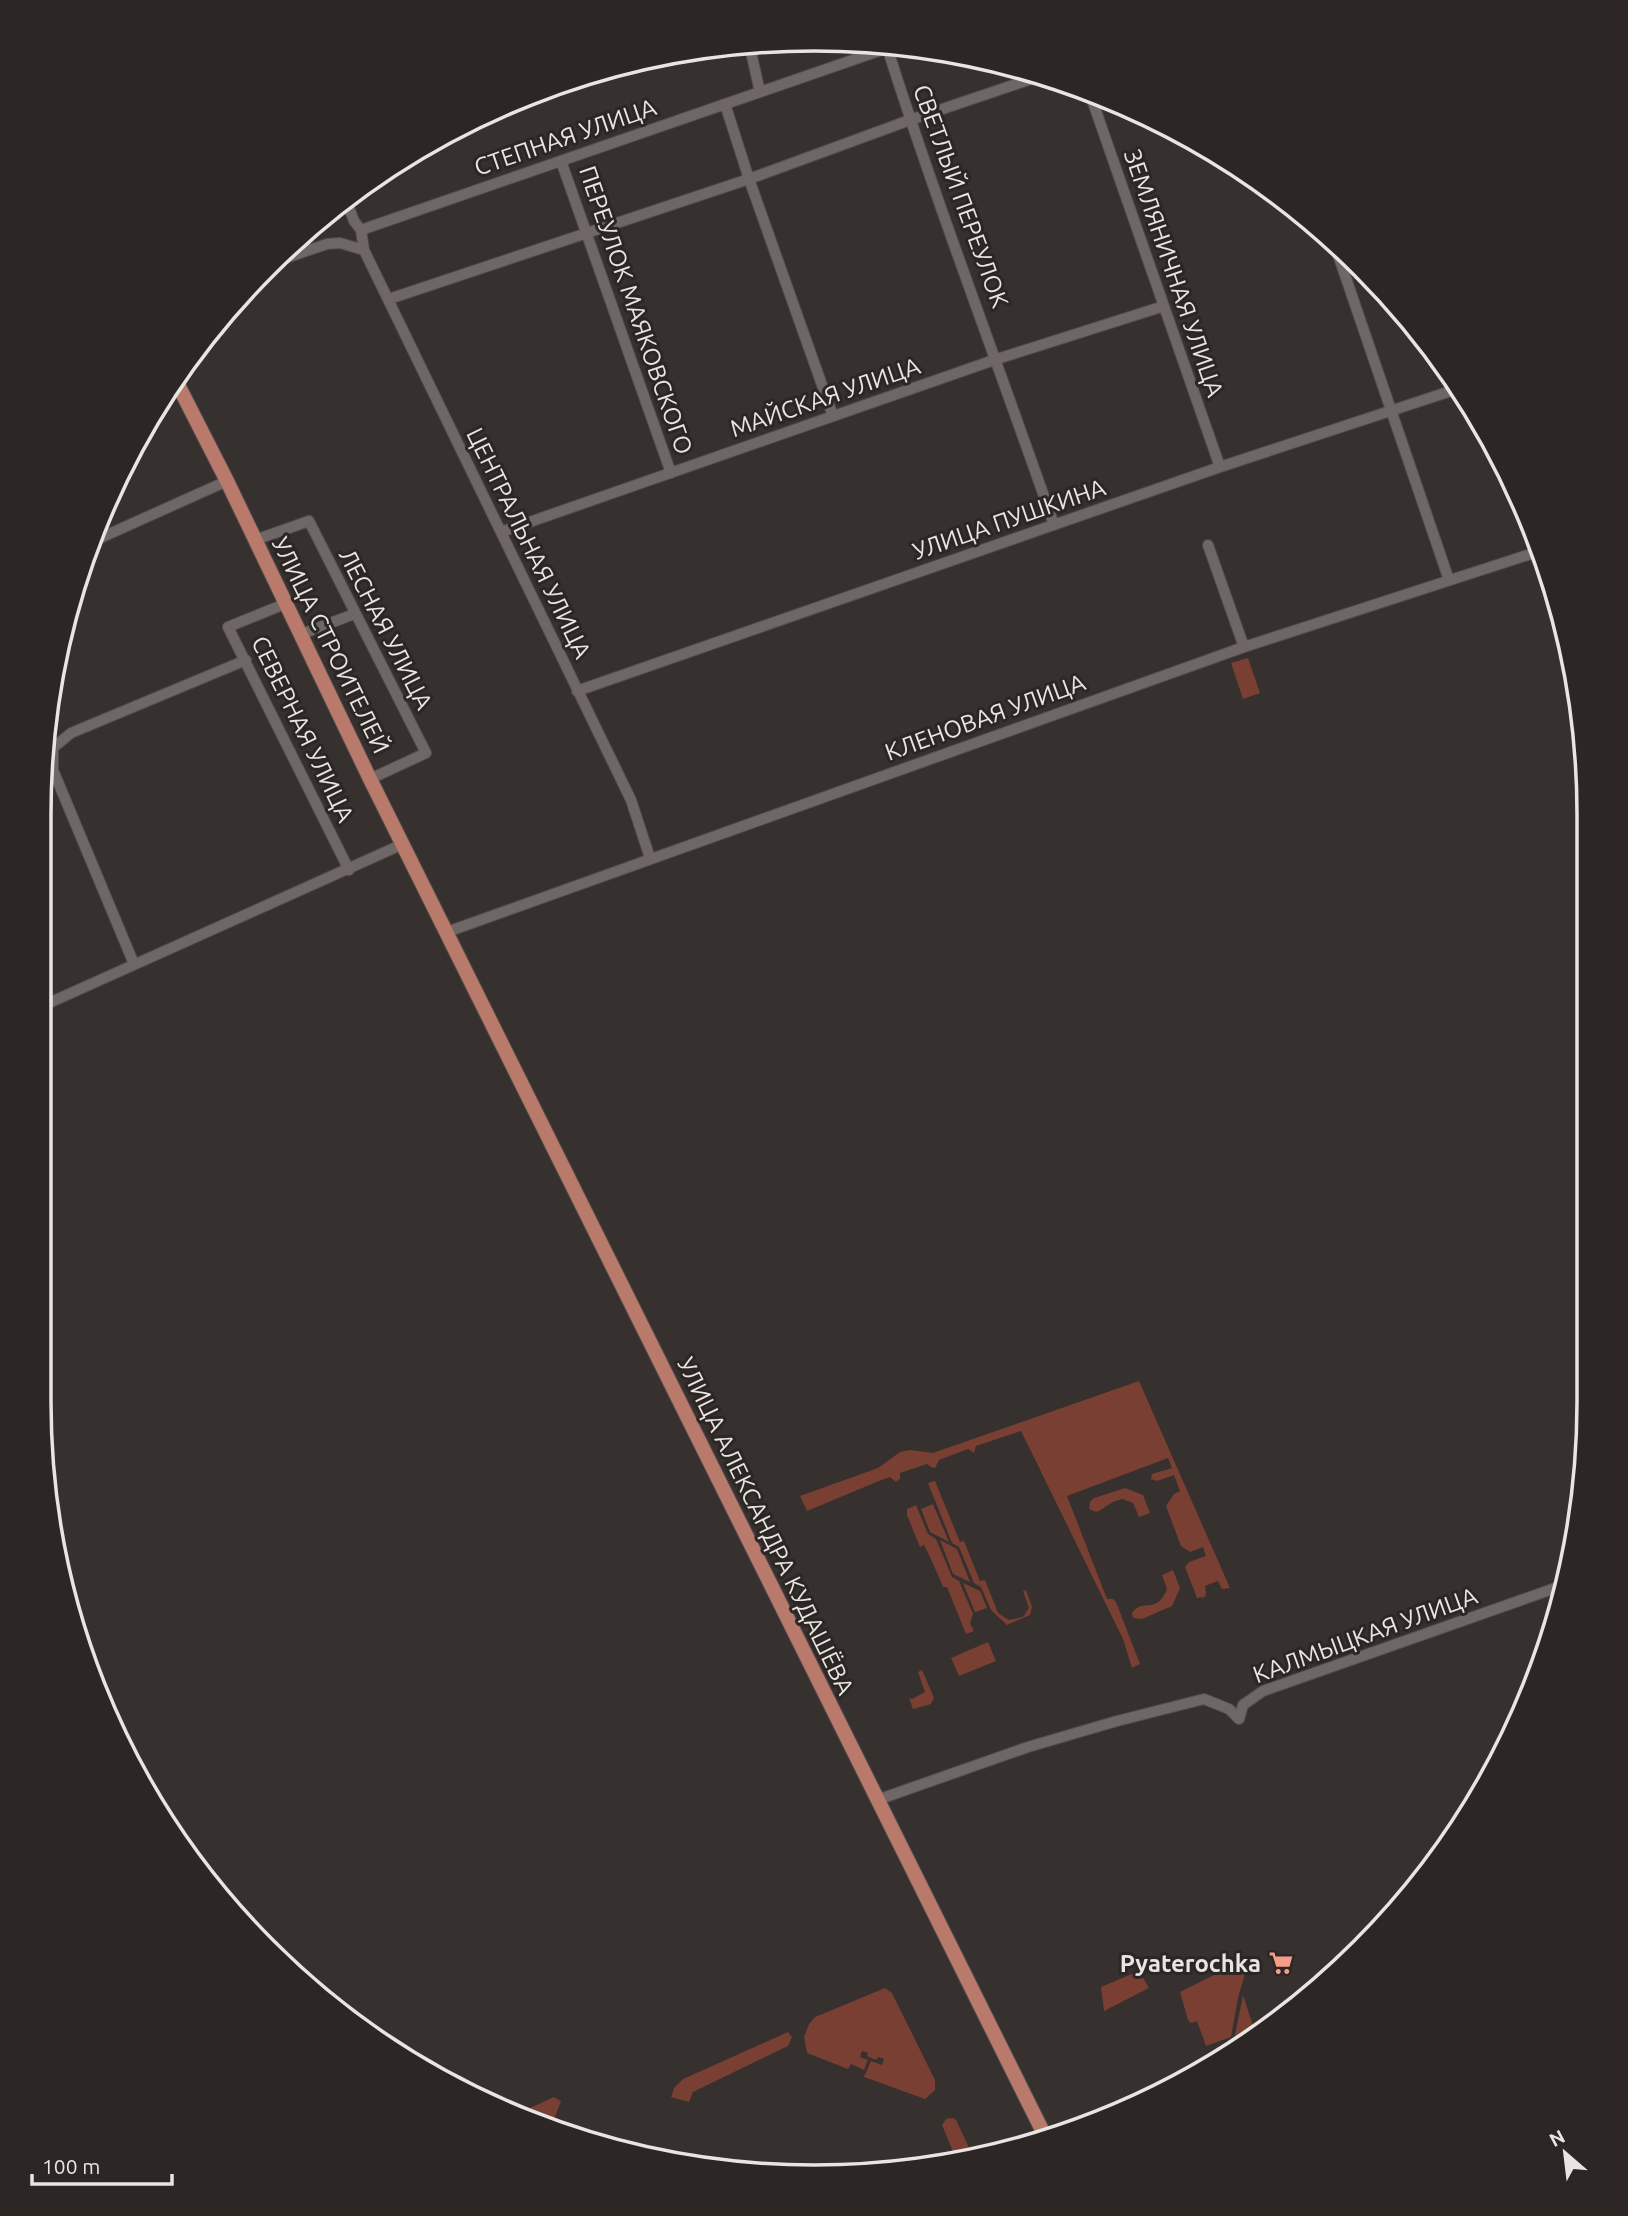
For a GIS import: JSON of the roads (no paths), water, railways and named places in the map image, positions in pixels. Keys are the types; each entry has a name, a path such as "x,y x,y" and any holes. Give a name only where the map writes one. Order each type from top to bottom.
{"main road":[{"name":"УЛИЦА СТРОИТЕЛЕЙ","path":"180,389 447,932"},
{"name":"УЛИЦА АЛЕКСАНДРА КУДАШЁВА","path":"447,932 1042,2130"}],"street":[{"path":"751,53 760,92"},
{"name":"СТЕПНАЯ УЛИЦА","path":"362,230 872,53"},
{"name":"СВЕТЛЫЙ ПЕРЕУЛОК","path":"893,55 910,120 1054,525"},
{"path":"390,299 749,179 1025,81"},
{"path":"725,104 833,416"},
{"name":"ЗЕМЛЯНИЧНАЯ УЛИЦА","path":"1094,104 1220,467"},
{"name":"ПЕРЕУЛОК МАЯКОВСКОГО","path":"561,161 671,473"},
{"path":"300,250 340,243 364,250 362,230 349,208"},
{"name":"ЦЕНТРАЛЬНАЯ УЛИЦА","path":"364,250 631,800 650,858"},
{"path":"1342,263 1449,580"},
{"name":"МАЙСКАЯ УЛИЦА","path":"501,532 997,359 1164,306"},
{"name":"УЛИЦА ПУШКИНА","path":"577,691 1220,467 1450,391"},
{"path":"103,537 227,481"},
{"name":"ЛЕСНАЯ УЛИЦА","path":"255,540 309,520 354,614 426,752 370,779"},
{"path":"1208,545 1244,647"},
{"name":"КЛЕНОВАЯ УЛИЦА","path":"447,932 1244,647 1531,554"},
{"name":"СЕВЕРНАЯ УЛИЦА","path":"286,603 228,627 349,870"},
{"path":"302,634 354,614"},
{"path":"54,747 71,733 246,660"},
{"path":"53,754 53,770 134,964"},
{"path":"51,1002 403,844"},
{"name":"КАЛМЫЦКАЯ УЛИЦА","path":"877,1800 1028,1747 1203,1699 1229,1709 1238,1719 1243,1705 1263,1691 1554,1589"}],"place":[{"name":"Pyaterochka","path":"1281,1963"}]}
